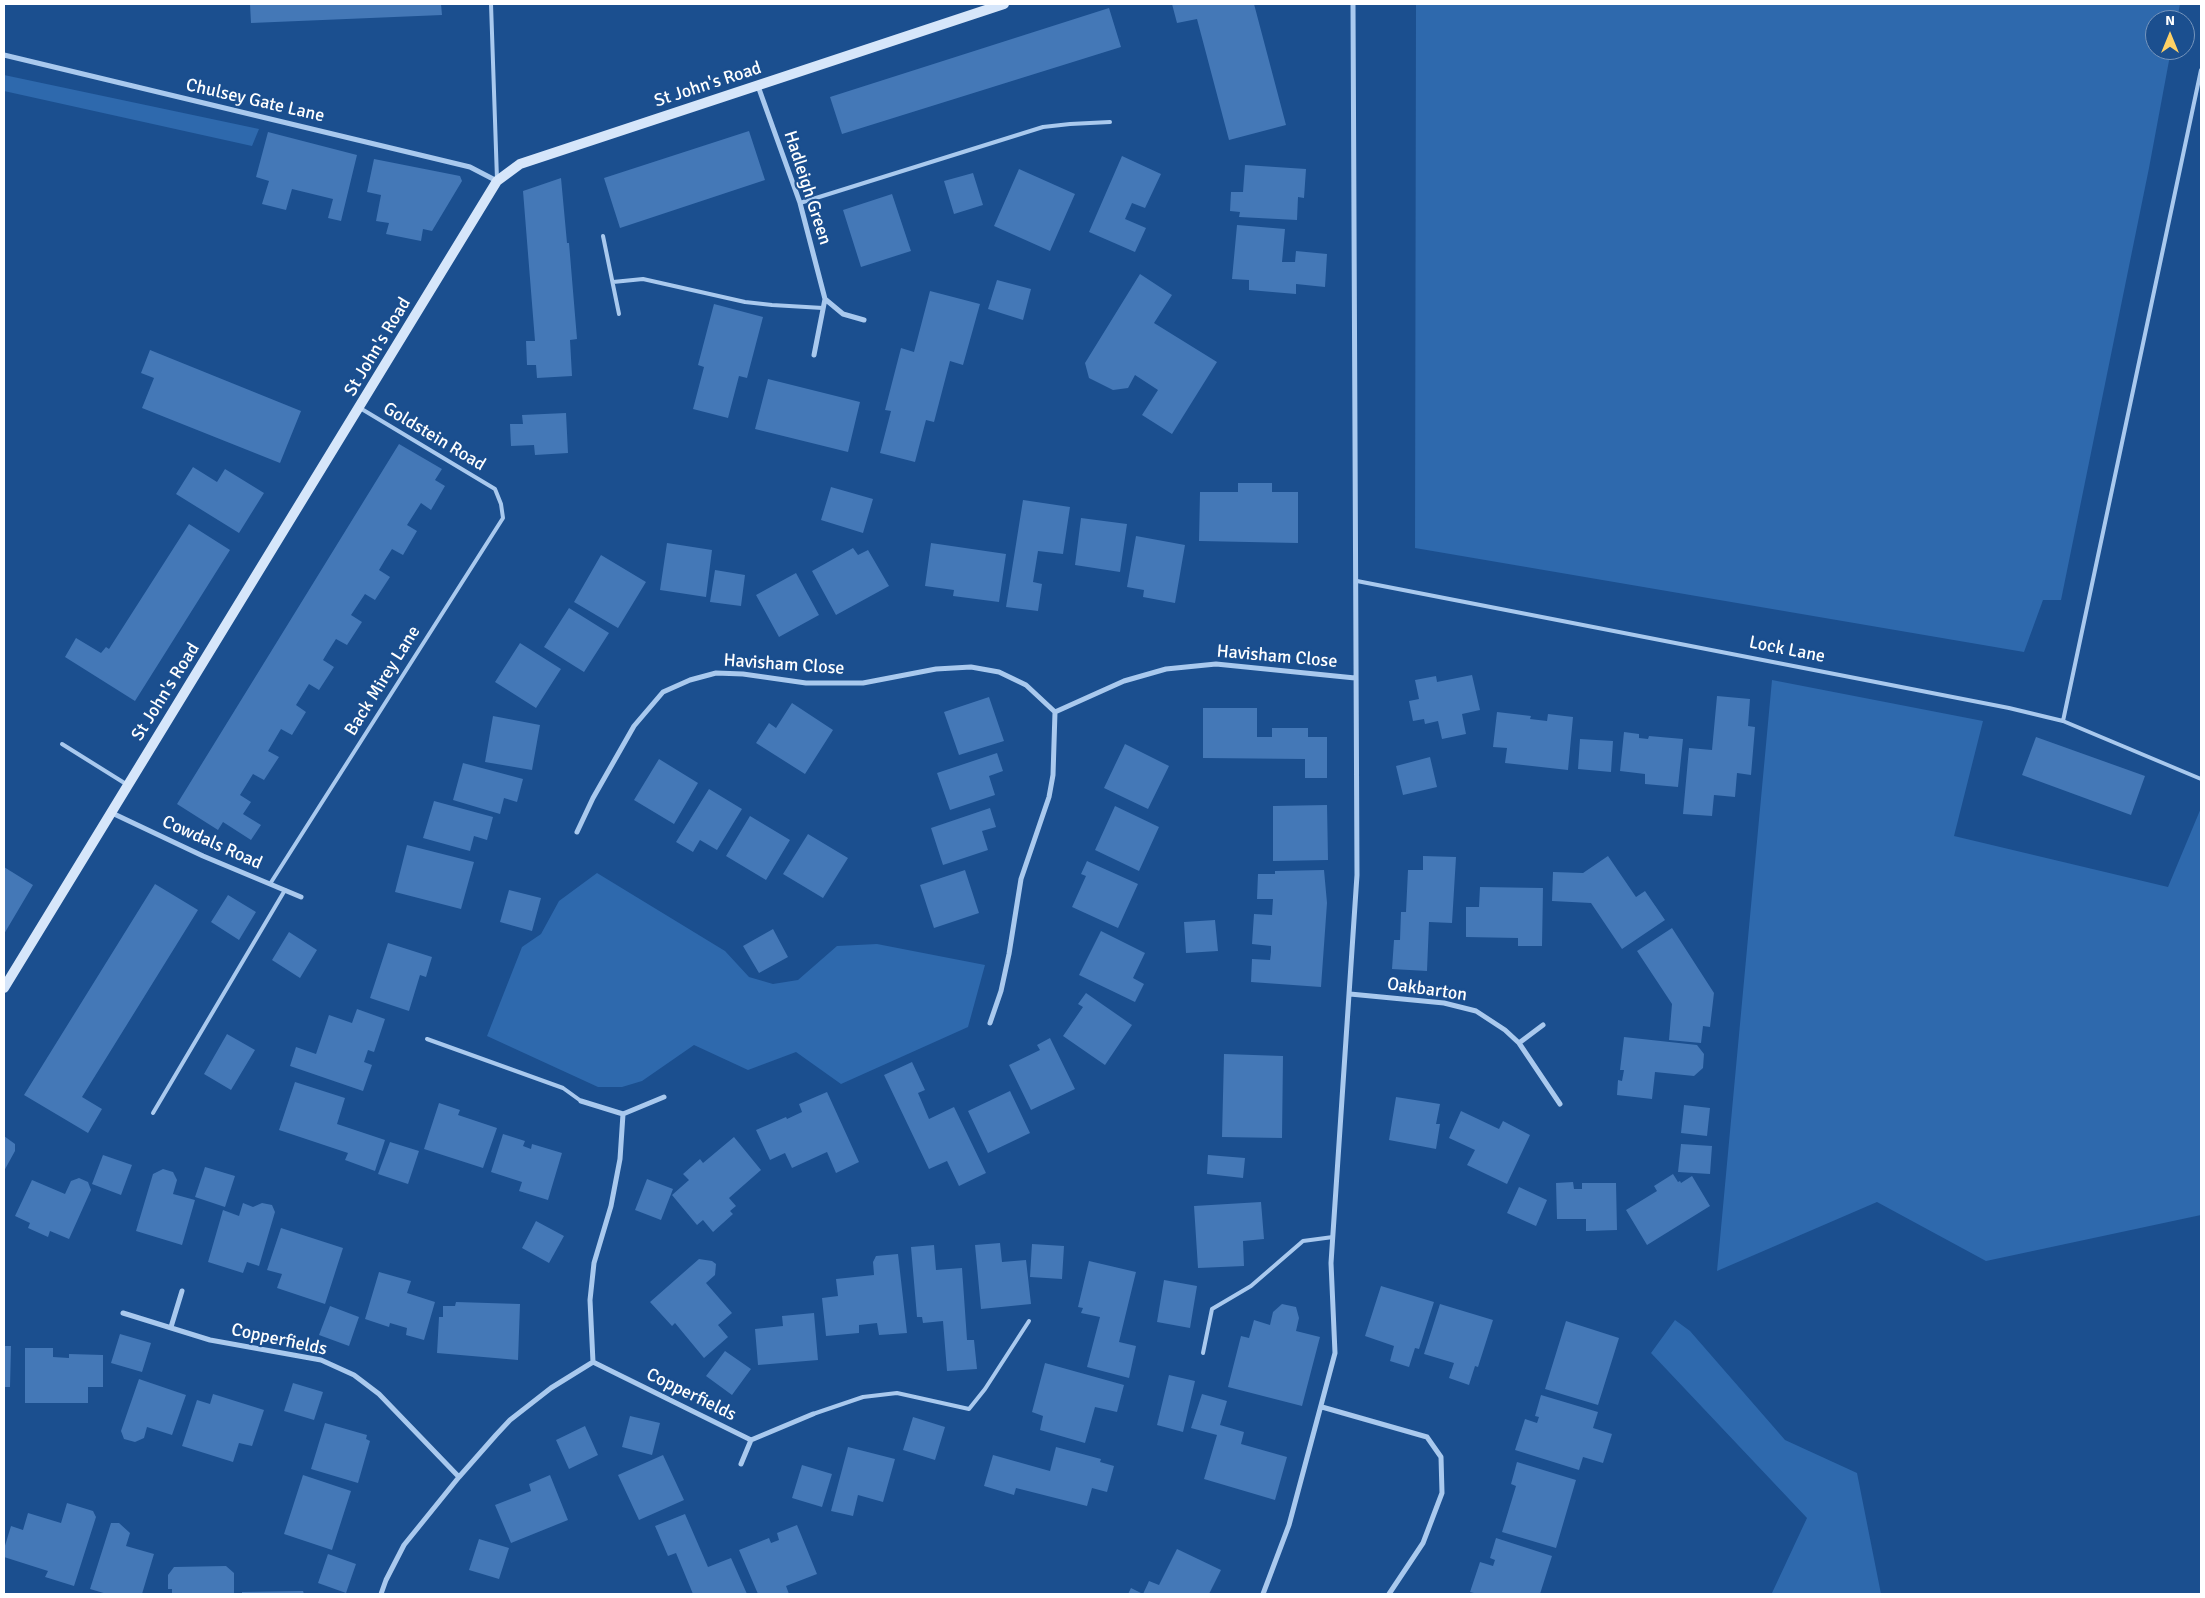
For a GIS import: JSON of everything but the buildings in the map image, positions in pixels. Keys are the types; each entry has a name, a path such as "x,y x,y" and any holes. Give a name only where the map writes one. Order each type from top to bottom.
{"street":[{"name":"St John's Road","path":"4,988 497,181 520,164 1004,4"},
{"path":"1263,1594 1289,1525 1322,1407 1335,1352 1331,1288 1333,1237 1357,875 1354,4"},
{"name":"Chulsey Gate Lane","path":"4,55 470,167 497,181"},
{"name":"Hadleigh Green","path":"758,86 800,203 825,299 814,355"},
{"path":"825,299 843,314 864,320"},
{"name":"Havisham Close","path":"577,832 593,798 634,726 664,692 690,680 716,673 806,683 863,683 936,669 971,667 999,672 1026,685 1055,712 1124,681 1166,669 1216,664 1355,678"},
{"path":"990,1023 1001,991 1009,954 1020,879 1049,796 1054,775 1055,712"},
{"name":"Cowdals Road","path":"112,813 203,856 301,897"},
{"name":"Oakbarton","path":"1350,994 1444,1004 1476,1010 1505,1030 1519,1043 1560,1104"},
{"path":"1519,1043 1543,1025"},
{"path":"581,1100 623,1114 664,1097"},
{"path":"381,1594 404,1545 459,1477 510,1420 551,1388 593,1362 590,1300 594,1263 612,1206 620,1159 623,1114"},
{"path":"171,1328 182,1292"},
{"name":"Copperfields","path":"123,1313 210,1340 321,1360 354,1375 379,1394 459,1477"},
{"name":"Copperfields","path":"593,1362 751,1440"},
{"path":"1322,1407 1427,1437 1441,1457 1442,1493 1423,1543 1389,1594"},
{"name":"Copperfields","path":"741,1464 751,1440 813,1414"}],"lane":[{"path":"490,4 497,181"},
{"path":"2062,721 2201,70"},
{"path":"800,203 1044,127 1110,122"},
{"path":"603,236 620,314"},
{"path":"613,282 643,279 745,302 823,308"},
{"name":"Goldstein Road","path":"360,408 495,489"},
{"name":"Back Mirey Lane","path":"270,884 503,518 501,504 495,489"},
{"name":"Lock Lane","path":"1357,581 1960,699 2062,721 2201,779"},
{"path":"62,744 128,786"},
{"path":"153,1113 285,890"},
{"path":"427,1039 563,1088 581,1100"},
{"path":"1203,1353 1212,1310 1251,1286 1303,1241 1333,1237"},
{"path":"813,1414 863,1397 897,1393 969,1409 985,1389 1029,1321"}],"shaded area":[{"path":"1416,4 2180,4 2179,10 2145,10 2145,60 2169,60 2149,168 2061,600 2043,600 2024,652 1415,548"},
{"path":"4,75 259,129 252,146 4,91"},
{"path":"1772,680 1983,721 1954,836 2168,887 2201,808 2201,1215 1986,1261 1877,1202 1717,1271"},
{"path":"597,873 725,951 749,977 773,984 798,980 837,946 877,944 985,965 968,1027 841,1084 796,1052 748,1070 694,1045 642,1081 622,1087 598,1087 487,1036 522,947 541,934 559,901"},
{"path":"1675,1320 1690,1331 1785,1440 1857,1473 1881,1594 1772,1593 1807,1518 1651,1353"}]}
